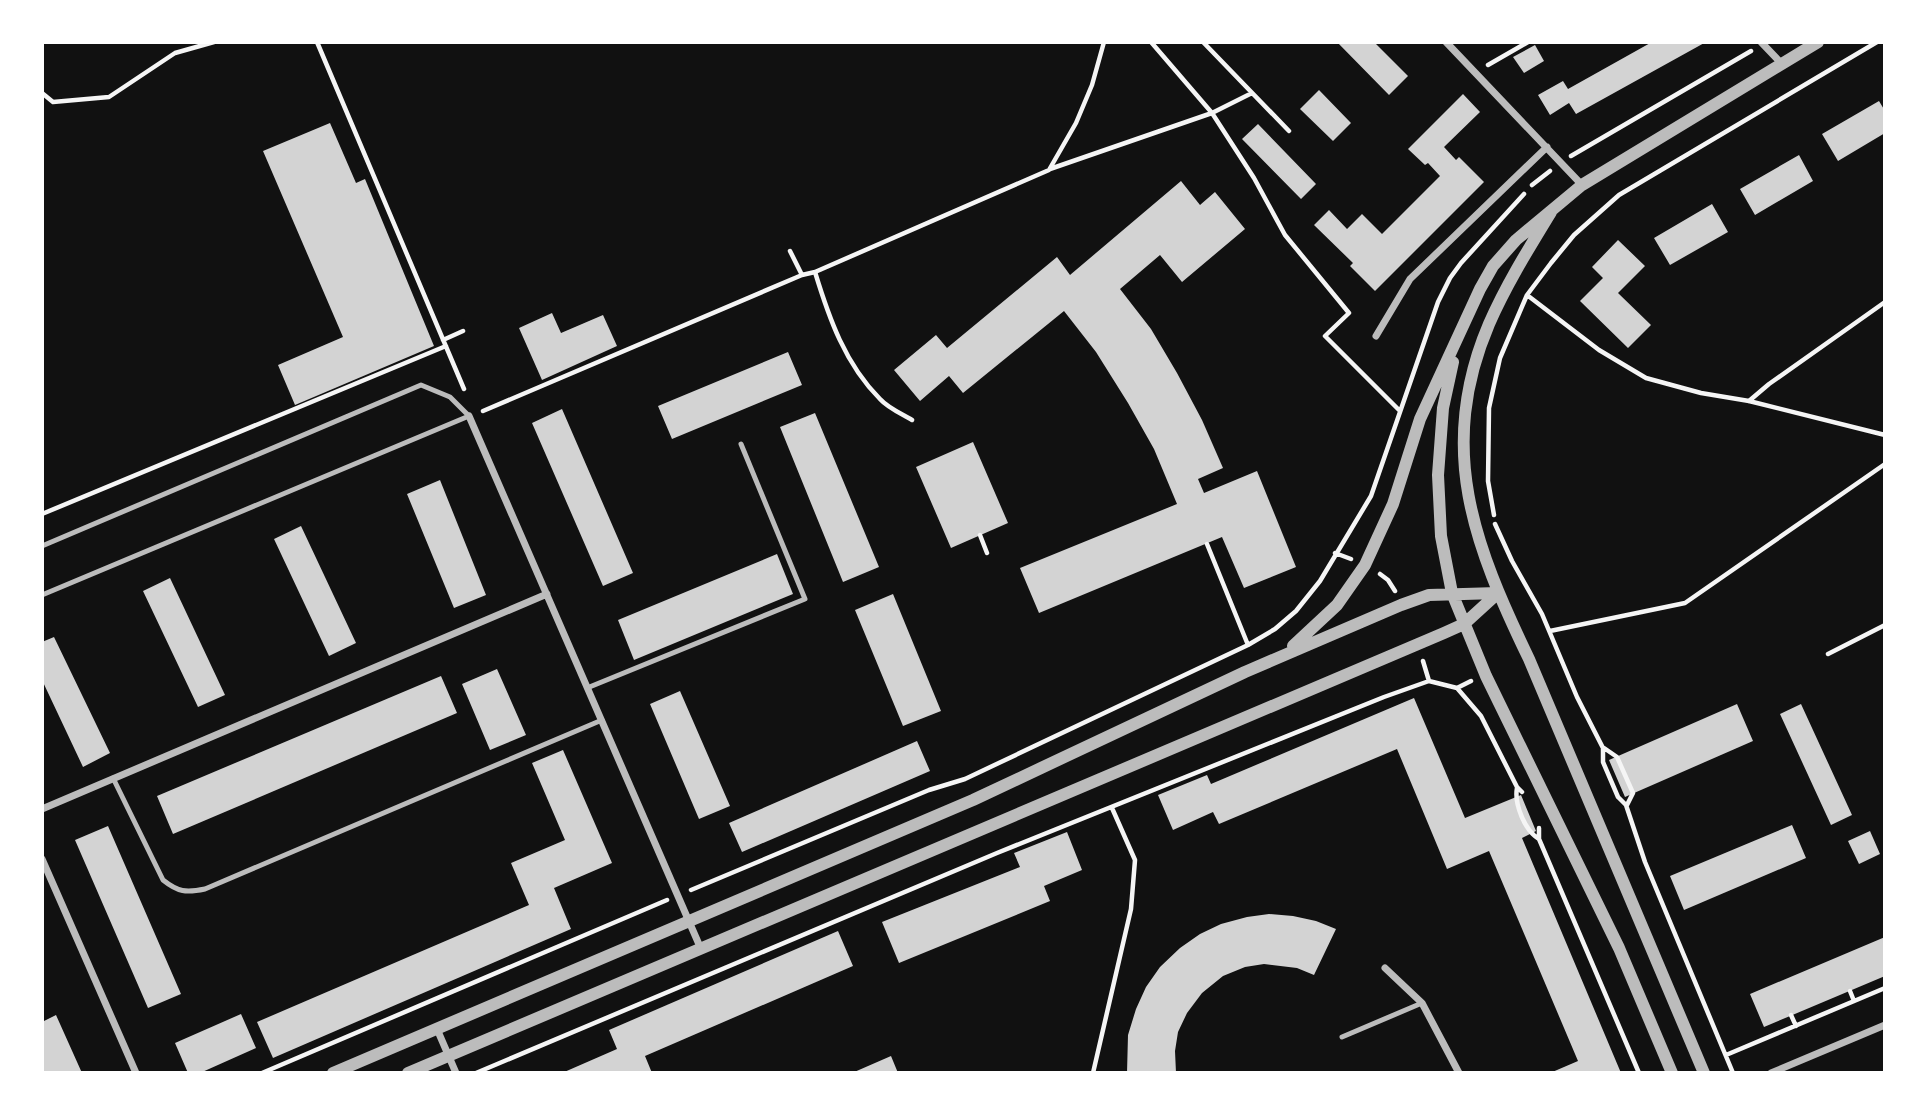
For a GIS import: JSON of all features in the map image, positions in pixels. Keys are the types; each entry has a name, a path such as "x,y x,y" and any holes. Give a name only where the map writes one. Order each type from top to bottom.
{"street":[{"path":"1446,42 1582,185"},
{"path":"1761,42 1782,64"},
{"path":"1282,655 1337,606 1366,565 1393,504 1420,419 1493,266 1516,240 1582,185 1818,42"},
{"path":"1376,336 1410,279 1547,147"},
{"path":"1551,212 1513,276 1489,324 1467,397 1463,444 1466,491 1475,530 1497,593 1529,659 1704,1073"},
{"path":"1457,341 1443,408 1438,475 1441,536 1452,593 1486,676 1619,948 1672,1073"},
{"path":"472,415 701,949"},
{"path":"333,1073 973,800 1282,655 1401,605 1429,595 1497,593"},
{"path":"408,1073 1464,624 1497,593"},
{"path":"42,809 547,594"},
{"path":"42,859 136,1073"},
{"path":"1385,968 1422,1003 1460,1073"},
{"path":"1771,1073 1885,1025"},
{"path":"437,1029 456,1073"}],"lane":[{"path":"42,546 421,385 450,397 472,415 42,595"},
{"path":"587,688 805,599 741,444"},
{"path":"113,778 163,880 174,889 187,893 205,889 602,720"},
{"path":"1342,1037 1422,1003"}],"path":[{"path":"42,93 53,102 108,97 175,53 214,42"},
{"path":"317,42 446,346 472,415 802,275 815,272 1049,170 1212,113 1252,93"},
{"path":"1049,170 1076,122 1104,42"},
{"path":"1151,42 1212,113 1254,178 1285,235 1349,313 1325,336 1399,410"},
{"path":"1203,42 1289,131"},
{"path":"1475,72 1528,42"},
{"path":"1733,1073 1645,862 1626,805 1618,797 1603,762 1603,748 1577,697 1550,631 1512,561 1496,524 1488,481 1489,408 1500,358 1527,295 1574,235 1619,195 1877,42"},
{"path":"790,251 802,275"},
{"path":"815,272 824,303 846,355 881,400 912,420"},
{"path":"1527,295 1599,349 1646,378 1885,435"},
{"path":"1749,401 1885,302"},
{"path":"443,340 463,331"},
{"path":"42,514 446,346"},
{"path":"1550,631 1685,603 1885,464"},
{"path":"980,536 987,552"},
{"path":"1207,544 1248,645"},
{"path":"262,1073 929,790 965,779 1248,645 1275,629 1296,611 1320,581 1335,552"},
{"path":"1828,654 1885,625"},
{"path":"1529,659 1558,648"},
{"path":"1486,676 1457,688 1481,716 1517,787 1515,797 1531,834 1539,839 1639,1073"},
{"path":"476,1073 997,853 1429,681"},
{"path":"1603,748 1617,757 1633,793 1626,805"},
{"path":"1093,1073 1131,909 1135,860 1112,808"},
{"path":"1726,1055 1885,988"},
{"path":"1850,991 1854,1001"},
{"path":"1791,1015 1796,1026"}],"building":[{"path":"1337,42 1374,42 1408,76 1389,95"},
{"path":"1652,42 1706,42 1576,114 1569,103 1550,115 1538,95 1563,81 1568,89"},
{"path":"1535,45 1544,61 1524,73 1513,57"},
{"path":"1319,90 1351,123 1333,141 1300,109"},
{"path":"1463,94 1480,112 1444,147 1456,160 1459,157 1484,182 1375,291 1350,266 1353,263 1314,225 1329,210 1347,229 1362,214 1382,234 1440,176 1428,163 1425,165 1408,149"},
{"path":"1879,101 1885,111 1885,133 1838,161 1822,134"},
{"path":"330,123 356,183 365,179 434,346 295,405 278,365 343,337 263,151"},
{"path":"1258,124 1316,184 1301,199 1242,139"},
{"path":"1799,155 1813,181 1755,215 1740,189"},
{"path":"1181,181 1200,205 1215,192 1245,229 1182,282 1160,255 1120,289 1151,329 1177,373 1223,468 1198,479 1204,493 1257,471 1296,567 1244,588 1222,537 1039,613 1020,568 1177,504 1154,449 1128,403 1096,352 1064,311 963,393 949,376 920,401 894,370 936,335 947,348 1057,257 1070,275"},
{"path":"1712,204 1728,232 1670,265 1654,238"},
{"path":"1618,240 1645,266 1618,293 1651,325 1628,348 1580,301 1603,278 1592,267"},
{"path":"552,313 561,333 603,315 617,346 542,380 519,328"},
{"path":"788,352 802,385 672,439 658,406"},
{"path":"562,409 633,573 603,586 532,423"},
{"path":"815,413 879,567 843,582 780,427"},
{"path":"973,442 1008,523 951,548 916,467"},
{"path":"440,480 486,595 454,608 407,494"},
{"path":"301,526 356,643 329,656 274,539"},
{"path":"777,554 793,594 634,660 618,620"},
{"path":"170,578 225,695 198,707 143,591"},
{"path":"893,594 941,711 903,726 855,610"},
{"path":"54,637 110,753 83,767 42,680 42,642"},
{"path":"497,669 526,735 490,750 462,684"},
{"path":"441,676 457,713 173,834 157,796"},
{"path":"680,691 730,806 699,819 650,704"},
{"path":"1414,698 1465,818 1521,795 1536,831 1522,838 1621,1073 1550,1073 1578,1061 1489,851 1447,869 1397,749 1219,824 1213,812 1173,830 1158,795 1207,775 1211,784"},
{"path":"1737,704 1753,741 1625,797 1609,760"},
{"path":"1801,704 1852,815 1831,825 1780,714"},
{"path":"917,741 930,771 742,852 729,823"},
{"path":"563,750 612,863 554,888 571,929 273,1058 257,1022 529,905 511,863 565,840 532,763"},
{"path":"1792,825 1806,858 1684,910 1670,876"},
{"path":"108,826 181,994 148,1008 75,840"},
{"path":"1870,831 1880,854 1859,864 1848,841"},
{"path":"1067,832 1082,870 1044,886 1050,901 899,963 882,922 1020,867 1014,853"},
{"path":"1269,914 1316,921 1336,929 1314,975 1297,968 1264,964 1245,967 1223,976 1202,993 1187,1013 1178,1032 1176,1073 1127,1073 1128,1035 1136,1009 1146,987 1160,967 1200,934 1221,924"},
{"path":"838,931 853,966 645,1056 652,1073 562,1073 617,1049 609,1030"},
{"path":"1885,937 1885,976 1764,1027 1750,994"},
{"path":"241,1014 256,1048 200,1073 188,1073 175,1043"},
{"path":"56,1015 82,1073 42,1073 42,1022"},
{"path":"891,1056 898,1073 852,1073"}]}
